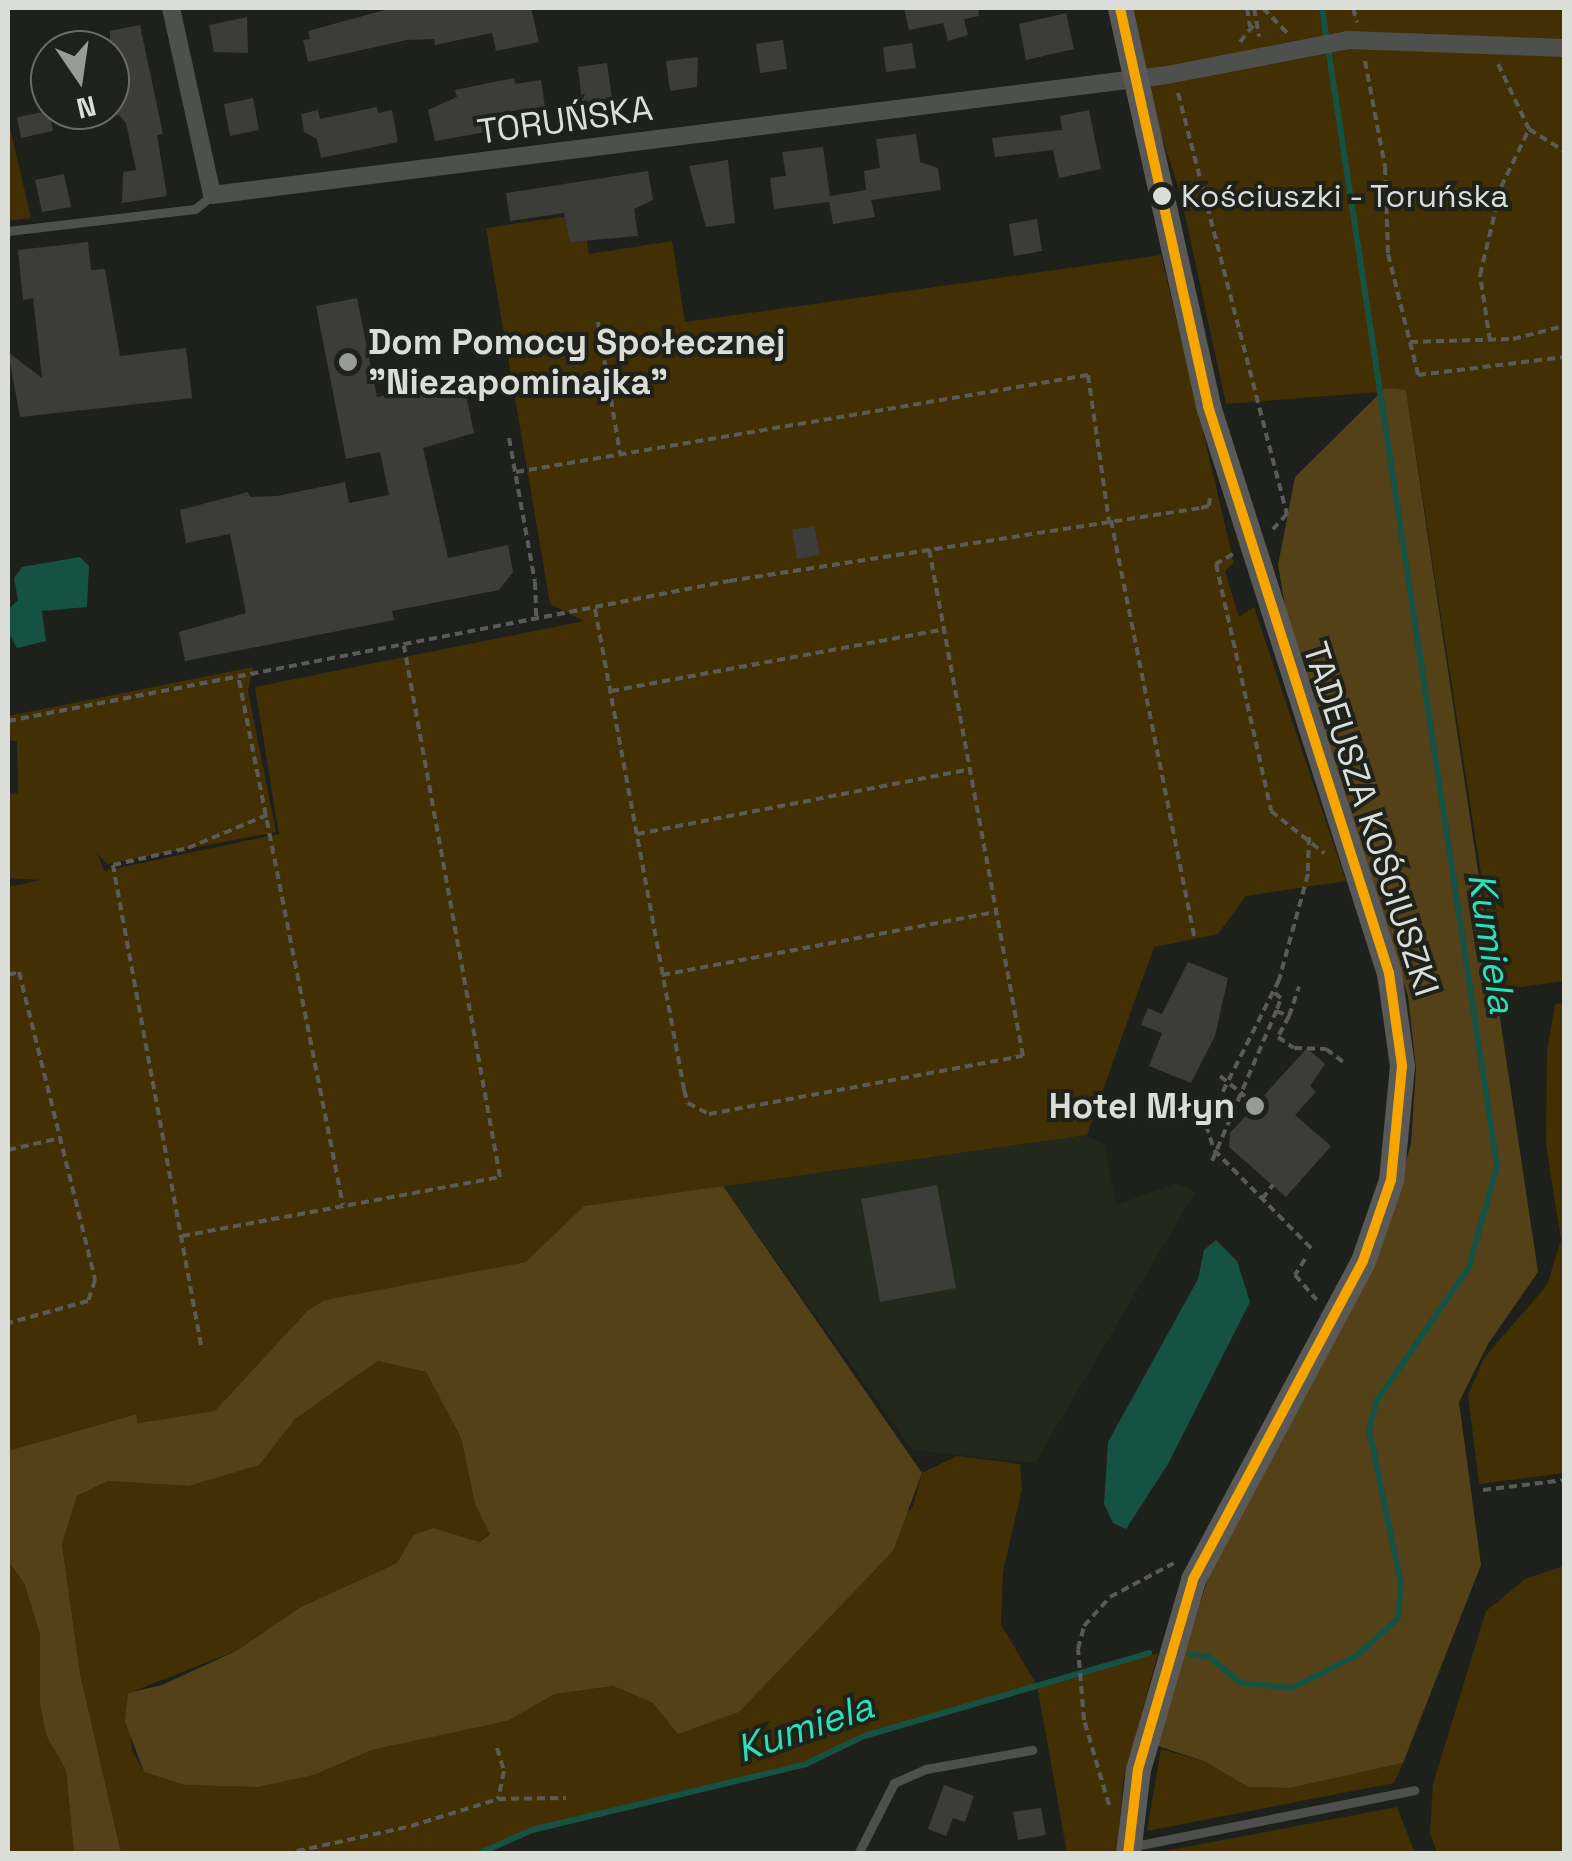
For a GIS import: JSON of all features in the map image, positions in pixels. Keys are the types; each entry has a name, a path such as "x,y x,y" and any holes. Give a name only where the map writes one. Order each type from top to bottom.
{"street":[{"path":"170,8 212,195"},
{"name":"TADEUSZA KOŚCIUSZKI","path":"1120,8 1192,341 1258,535 1389,973 1401,1033 1401,1106 1391,1180 1363,1261 1197,1568 1135,1782 1128,1850"},
{"name":"TORUŃSKA","path":"212,195 1135,75 1166,75 1355,39 1564,48"}],"lane":[{"name":"TORUŃSKA","path":"8,231 195,209 212,195"},
{"path":"858,1854 894,1783 926,1770 1032,1750"},
{"path":"1128,1850 1414,1790"}],"path":[{"path":"1247,8 1258,56"},
{"path":"1254,8 1258,56"},
{"path":"1263,8 1306,48"},
{"path":"1355,39 1385,166 1388,254 1418,375 1564,357"},
{"path":"1488,42 1529,129 1564,151"},
{"path":"1166,75 1184,108 1287,514 1284,524 1258,535 1216,564 1271,812 1309,837 1333,862"},
{"path":"1490,341 1480,275 1508,164 1529,129"},
{"path":"1564,164 1564,204"},
{"path":"598,322 620,454"},
{"path":"1410,342 1490,341 1564,326"},
{"path":"516,472 1088,375 1110,520 1195,938"},
{"path":"508,438 536,620"},
{"path":"8,721 596,608 928,549 1209,506 1209,489"},
{"path":"596,608 684,1090 697,1112 1003,1060 1023,1056 928,549"},
{"path":"611,691 942,630"},
{"path":"182,1236 500,1177 404,646"},
{"path":"239,678 344,1205"},
{"path":"637,834 970,770"},
{"path":"201,1344 113,865 188,848 268,815"},
{"path":"1309,837 1301,910 1274,992 1206,1125 1214,1150 1312,1249"},
{"path":"662,974 996,912"},
{"path":"8,975 20,972 95,1295 8,1323"},
{"path":"1299,986 1278,1036 1294,1048 1310,1044 1326,1049 1343,1062"},
{"path":"1212,1161 1276,1011 1280,998 1274,992"},
{"path":"1276,1011 1289,1016"},
{"path":"1220,1076 1244,1089 1251,1101"},
{"path":"8,1150 60,1138"},
{"path":"1262,1199 1272,1185"},
{"path":"1305,1258 1295,1276 1320,1304 1326,1294"},
{"path":"1483,1490 1564,1480"},
{"path":"1110,1808 1081,1696 1078,1649 1084,1626 1110,1597 1183,1562"},
{"path":"497,1748 504,1771 498,1798"},
{"path":"284,1854 411,1826 498,1798 566,1798"}],"shaded area":[{"path":"1131,8 1564,8 1564,981 1499,990 1406,390 1226,404 1180,192 1156,120"},
{"path":"8,119 31,218 8,221"},
{"path":"582,214 589,254 672,241 685,322 1161,255 1234,563 1225,571 1239,617 1254,607 1346,881 1246,896 1218,934 1154,947 1087,1135 584,1206 527,1262 325,1300 308,1310 216,1411 138,1423 135,1414 8,1451 8,887 40,880 8,878 8,794 18,793 17,741 8,740 8,716 253,667 248,691 276,832 107,864 97,853 104,871 279,834 255,687 584,621 550,604 486,228"},
{"path":"1385,388 1406,390 1538,1272 1488,1344 1459,1402 1481,1565 1403,1763 1290,1788 1248,1787 1206,1762 1155,1745 1214,1560 1378,1256 1411,1144 1416,1068 1408,996 1292,647 1278,565 1295,477"},
{"path":"80,557 89,566 87,607 42,611 46,641 17,648 8,631 8,610 18,600 14,578 22,567"},
{"path":"1564,1003 1564,1473 1479,1484 1468,1395 1484,1358 1547,1285 1561,1240 1546,1144 1547,1051 1555,1004"},
{"path":"1087,1135 1104,1145 1117,1205 1176,1183 1195,1192 1035,1463 912,1450 723,1186"},
{"path":"723,1186 922,1473 893,1551 739,1712 678,1734 653,1703 613,1686 555,1694 507,1721 372,1750 314,1775 258,1787 184,1785 144,1772 125,1721 128,1693 162,1685 238,1650 299,1608 397,1563 413,1535 433,1528 480,1542 490,1534 475,1504 461,1438 426,1372 378,1361 295,1419 259,1465 189,1486 108,1481 77,1496 62,1544 80,1673 121,1853 74,1853 66,1770 46,1735 40,1704 40,1634 24,1583 8,1560 8,1451 136,1414 138,1423 215,1411 308,1310 325,1300 526,1262 584,1206"},
{"path":"1216,1240 1237,1261 1250,1302 1168,1464 1126,1529 1113,1523 1104,1504 1108,1442 1198,1279 1204,1250"},
{"path":"378,1361 426,1372 461,1438 475,1504 490,1533 480,1542 433,1528 413,1535 397,1563 299,1608 238,1650 129,1693 132,1751 144,1772 184,1785 258,1787 314,1775 372,1750 507,1721 555,1694 613,1686 653,1703 739,1712 913,1506 922,1473 957,1456 1020,1464 1022,1489 1003,1572 1001,1625 1037,1685 864,1736 806,1764 532,1830 478,1853 121,1853 80,1673 62,1544 77,1496 108,1481 189,1486 258,1465 295,1419"},
{"path":"8,1560 24,1583 40,1634 40,1704 46,1735 66,1770 74,1853 8,1853"},
{"path":"1564,1566 1564,1853 1437,1853 1430,1833 1433,1784 1486,1611 1525,1579"},
{"path":"1158,1653 1123,1782 1117,1853 1067,1853 1037,1685"},
{"path":"1161,1749 1206,1762 1248,1787 1290,1788 1403,1763 1394,1783 1147,1831"},
{"path":"1397,1807 1415,1853 1154,1853"}],"building":[{"path":"392,8 531,8 539,42 496,51 492,33 435,45 434,39 407,40 308,62 303,40 310,39 308,31"},
{"path":"904,8 978,8 979,16 964,19 968,35 948,41 943,23 909,30"},
{"path":"1066,13 1074,49 1026,60 1019,24"},
{"path":"247,17 248,53 214,52 209,25"},
{"path":"140,25 163,134 157,135 167,196 122,203 123,172 136,170 127,130 130,30 115,30"},
{"path":"783,40 787,69 760,73 756,44"},
{"path":"912,43 916,68 886,72 883,47"},
{"path":"698,57 697,87 670,91 666,61"},
{"path":"607,63 612,98 582,103 578,67"},
{"path":"514,78 515,84 541,80 545,107 489,114 492,131 435,141 428,110 457,97 455,90"},
{"path":"253,98 259,130 230,136 224,104"},
{"path":"377,107 378,113 392,110 398,142 321,158 317,139 304,132 301,114 318,110 320,119"},
{"path":"1089,110 1101,169 1059,178 1053,150 995,157 992,138 1062,130 1060,116"},
{"path":"30,115 30,130 53,131 21,138 17,117"},
{"path":"916,134 920,162 938,168 941,190 871,200 875,217 833,224 829,202 774,209 770,178 786,176 782,152 823,147 830,196 866,190 864,171 880,168 876,139"},
{"path":"728,160 735,223 706,227 689,166"},
{"path":"648,171 653,200 634,209 638,236 570,242 564,213 510,221 506,193"},
{"path":"64,174 71,207 42,212 35,180"},
{"path":"1037,219 1042,251 1014,256 1009,224"},
{"path":"88,242 91,270 105,269 120,356 186,348 192,398 20,417 8,352 42,378 33,298 23,300 18,250"},
{"path":"357,298 377,397 442,384 450,398 466,395 474,433 423,448 448,558 508,545 513,572 499,590 392,611 394,620 185,661 179,632 246,613 230,534 186,543 180,510 248,492 250,497 277,496 345,482 349,503 389,495 380,452 346,459 316,306"},
{"path":"814,526 820,555 797,559 792,530"},
{"path":"1188,962 1228,978 1215,1036 1191,1083 1149,1066 1162,1033 1141,1025 1148,1008 1162,1014"},
{"path":"1307,1048 1325,1064 1310,1086 1316,1092 1295,1115 1331,1146 1286,1197 1229,1147 1230,1133"},
{"path":"937,1185 956,1288 880,1302 861,1199"},
{"path":"944,1785 974,1796 965,1822 953,1818 946,1836 928,1829"},
{"path":"1041,1808 1046,1835 1018,1840 1013,1812"}],"waterway":[{"name":"Kumiela","path":"1190,1654 1209,1657 1241,1683 1292,1688 1359,1654 1398,1618 1401,1584 1369,1430 1376,1402 1469,1267 1497,1166 1322,8"},
{"name":"Kumiela","path":"478,1854 532,1830 806,1764 864,1736 1149,1653"}],"transit line":[{"path":"1120,8 1208,406 1389,973 1402,1066 1391,1180 1363,1261 1193,1580 1138,1769 1128,1854"}],"place":[{"name":"Kościuszki - Toruńska","path":"1162,196"},
{"name":"Dom Pomocy Społecznej \"Niezapominajka\"","path":"348,362"},
{"name":"Hotel Młyn","path":"1255,1106"}]}
